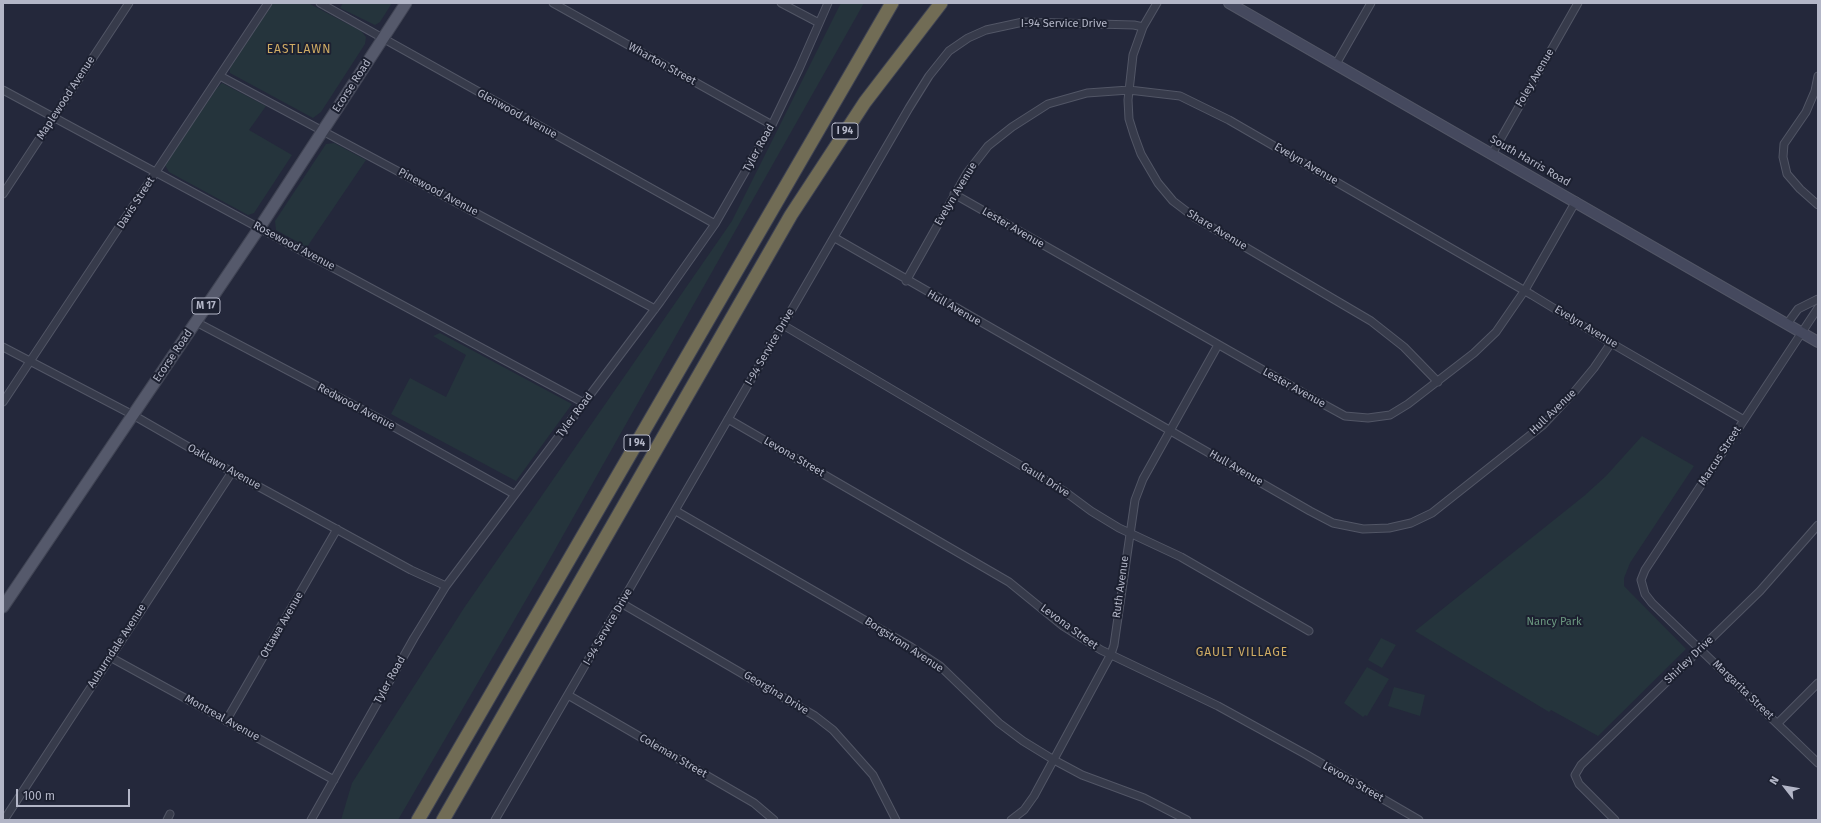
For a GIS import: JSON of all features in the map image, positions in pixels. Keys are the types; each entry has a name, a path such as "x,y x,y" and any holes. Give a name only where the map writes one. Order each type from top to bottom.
{"highway":[{"name":"I 94","path":"418,820 892,3"},
{"path":"918,32 930,3"},
{"name":"I 94","path":"443,820 791,215 839,139 941,3"}],"main road":[{"name":"Ecorse Road","path":"3,607 260,227 406,3"},
{"name":"South Harris Road","path":"1229,3 1576,201 1818,342"}],"street":[{"name":"Maplewood Avenue","path":"3,194 129,3"},
{"name":"Davis Street","path":"3,402 268,3"},
{"name":"Glenwood Avenue","path":"320,3 715,224"},
{"name":"Wharton Street","path":"553,3 772,125"},
{"path":"781,3 819,23"},
{"name":"Tyler Road","path":"311,820 414,638 446,586 655,309 715,224 772,125 800,69 828,3"},
{"name":"Share Avenue","path":"1157,3 1143,27 1133,55 1129,90 1129,119 1141,154 1158,183 1173,201 1194,217 1371,321 1404,347 1438,382"},
{"path":"1336,64 1371,3"},
{"name":"Foley Avenue","path":"1492,154 1578,3"},
{"name":"I-94 Service Drive","path":"496,820 929,76 950,51 986,30 1024,22 1134,24 1143,27"},
{"name":"Pinewood Avenue","path":"220,76 324,130 655,309"},
{"path":"1818,76 1815,91 1806,112 1784,144 1783,157 1787,174 1800,189 1818,204"},
{"name":"Rosewood Avenue","path":"3,90 260,227 584,403"},
{"name":"Evelyn Avenue","path":"906,281 954,194 973,164 988,146 1012,127 1048,104 1087,93 1129,90 1180,96 1204,106 1525,290 1611,343 1744,420"},
{"name":"Lester Avenue","path":"954,194 1345,416 1368,418 1390,415 1408,404 1474,354 1496,332 1525,290 1576,201"},
{"name":"Hull Avenue","path":"834,238 906,281 1333,523 1363,529 1389,528 1411,523 1432,513 1543,425 1580,385 1611,343"},
{"path":"1787,324 1798,309 1818,299"},
{"name":"Marcus Street","path":"1642,580 1645,570 1818,308"},
{"name":"Redwood Avenue","path":"196,322 378,418 514,494"},
{"name":"Gault Drive","path":"783,325 1064,491 1091,511 1129,533 1181,557 1309,631"},
{"name":"Ruth Avenue","path":"1011,820 1024,810 1034,796 1114,645 1129,533 1135,500 1143,479 1218,345"},
{"name":"Oaklawn Avenue","path":"3,347 133,416 411,570 446,586"},
{"name":"Levona Street","path":"728,419 1009,582 1063,626 1110,654 1218,706 1307,755 1416,819"},
{"name":"Auburndale Avenue","path":"4,820 232,472"},
{"name":"Borgstrom Avenue","path":"676,511 917,651 940,666 999,724 1054,760 1088,777 1144,798 1187,820"},
{"name":"Shirley Drive","path":"1615,820 1579,784 1575,775 1581,765 1760,591 1818,525"},
{"name":"Ottawa Avenue","path":"226,721 337,529"},
{"name":"Margarita Street","path":"1642,580 1645,594 1652,603 1818,762"},
{"name":"Georgina Drive","path":"622,603 795,703 821,720 833,730 873,775 896,820"},
{"name":"Montreal Avenue","path":"110,657 334,780"},
{"path":"1778,723 1818,683"},
{"name":"Coleman Street","path":"568,695 754,803 774,820"}],"green space":[{"path":"273,3 308,3 361,31 366,37 365,44 321,112 313,118 230,73 230,68"},
{"path":"343,3 392,3 380,22 375,25 340,8"},
{"path":"841,3 864,3 548,562 398,820 341,820 352,783 464,608 732,221"},
{"path":"222,83 266,106 249,130 292,155 254,213 248,215 169,172 165,165 217,88"},
{"path":"334,143 366,160 307,247 276,230 275,221 326,144"},
{"path":"440,333 572,404 516,481 391,414 410,378 446,397 466,355 433,336"},
{"name":"Nancy Park","path":"1642,436 1694,466 1630,563 1624,578 1624,586 1686,649 1598,736 1551,710 1549,712 1415,631 1584,496 1606,476"},
{"path":"1381,638 1396,645 1382,668 1368,660"},
{"path":"1367,667 1389,679 1367,716 1365,715 1363,717 1344,703"},
{"path":"1394,687 1425,695 1420,716 1388,706"}],"district":[{"name":"EASTLAWN","path":"299,50"},
{"name":"GAULT VILLAGE","path":"1242,653"}]}
